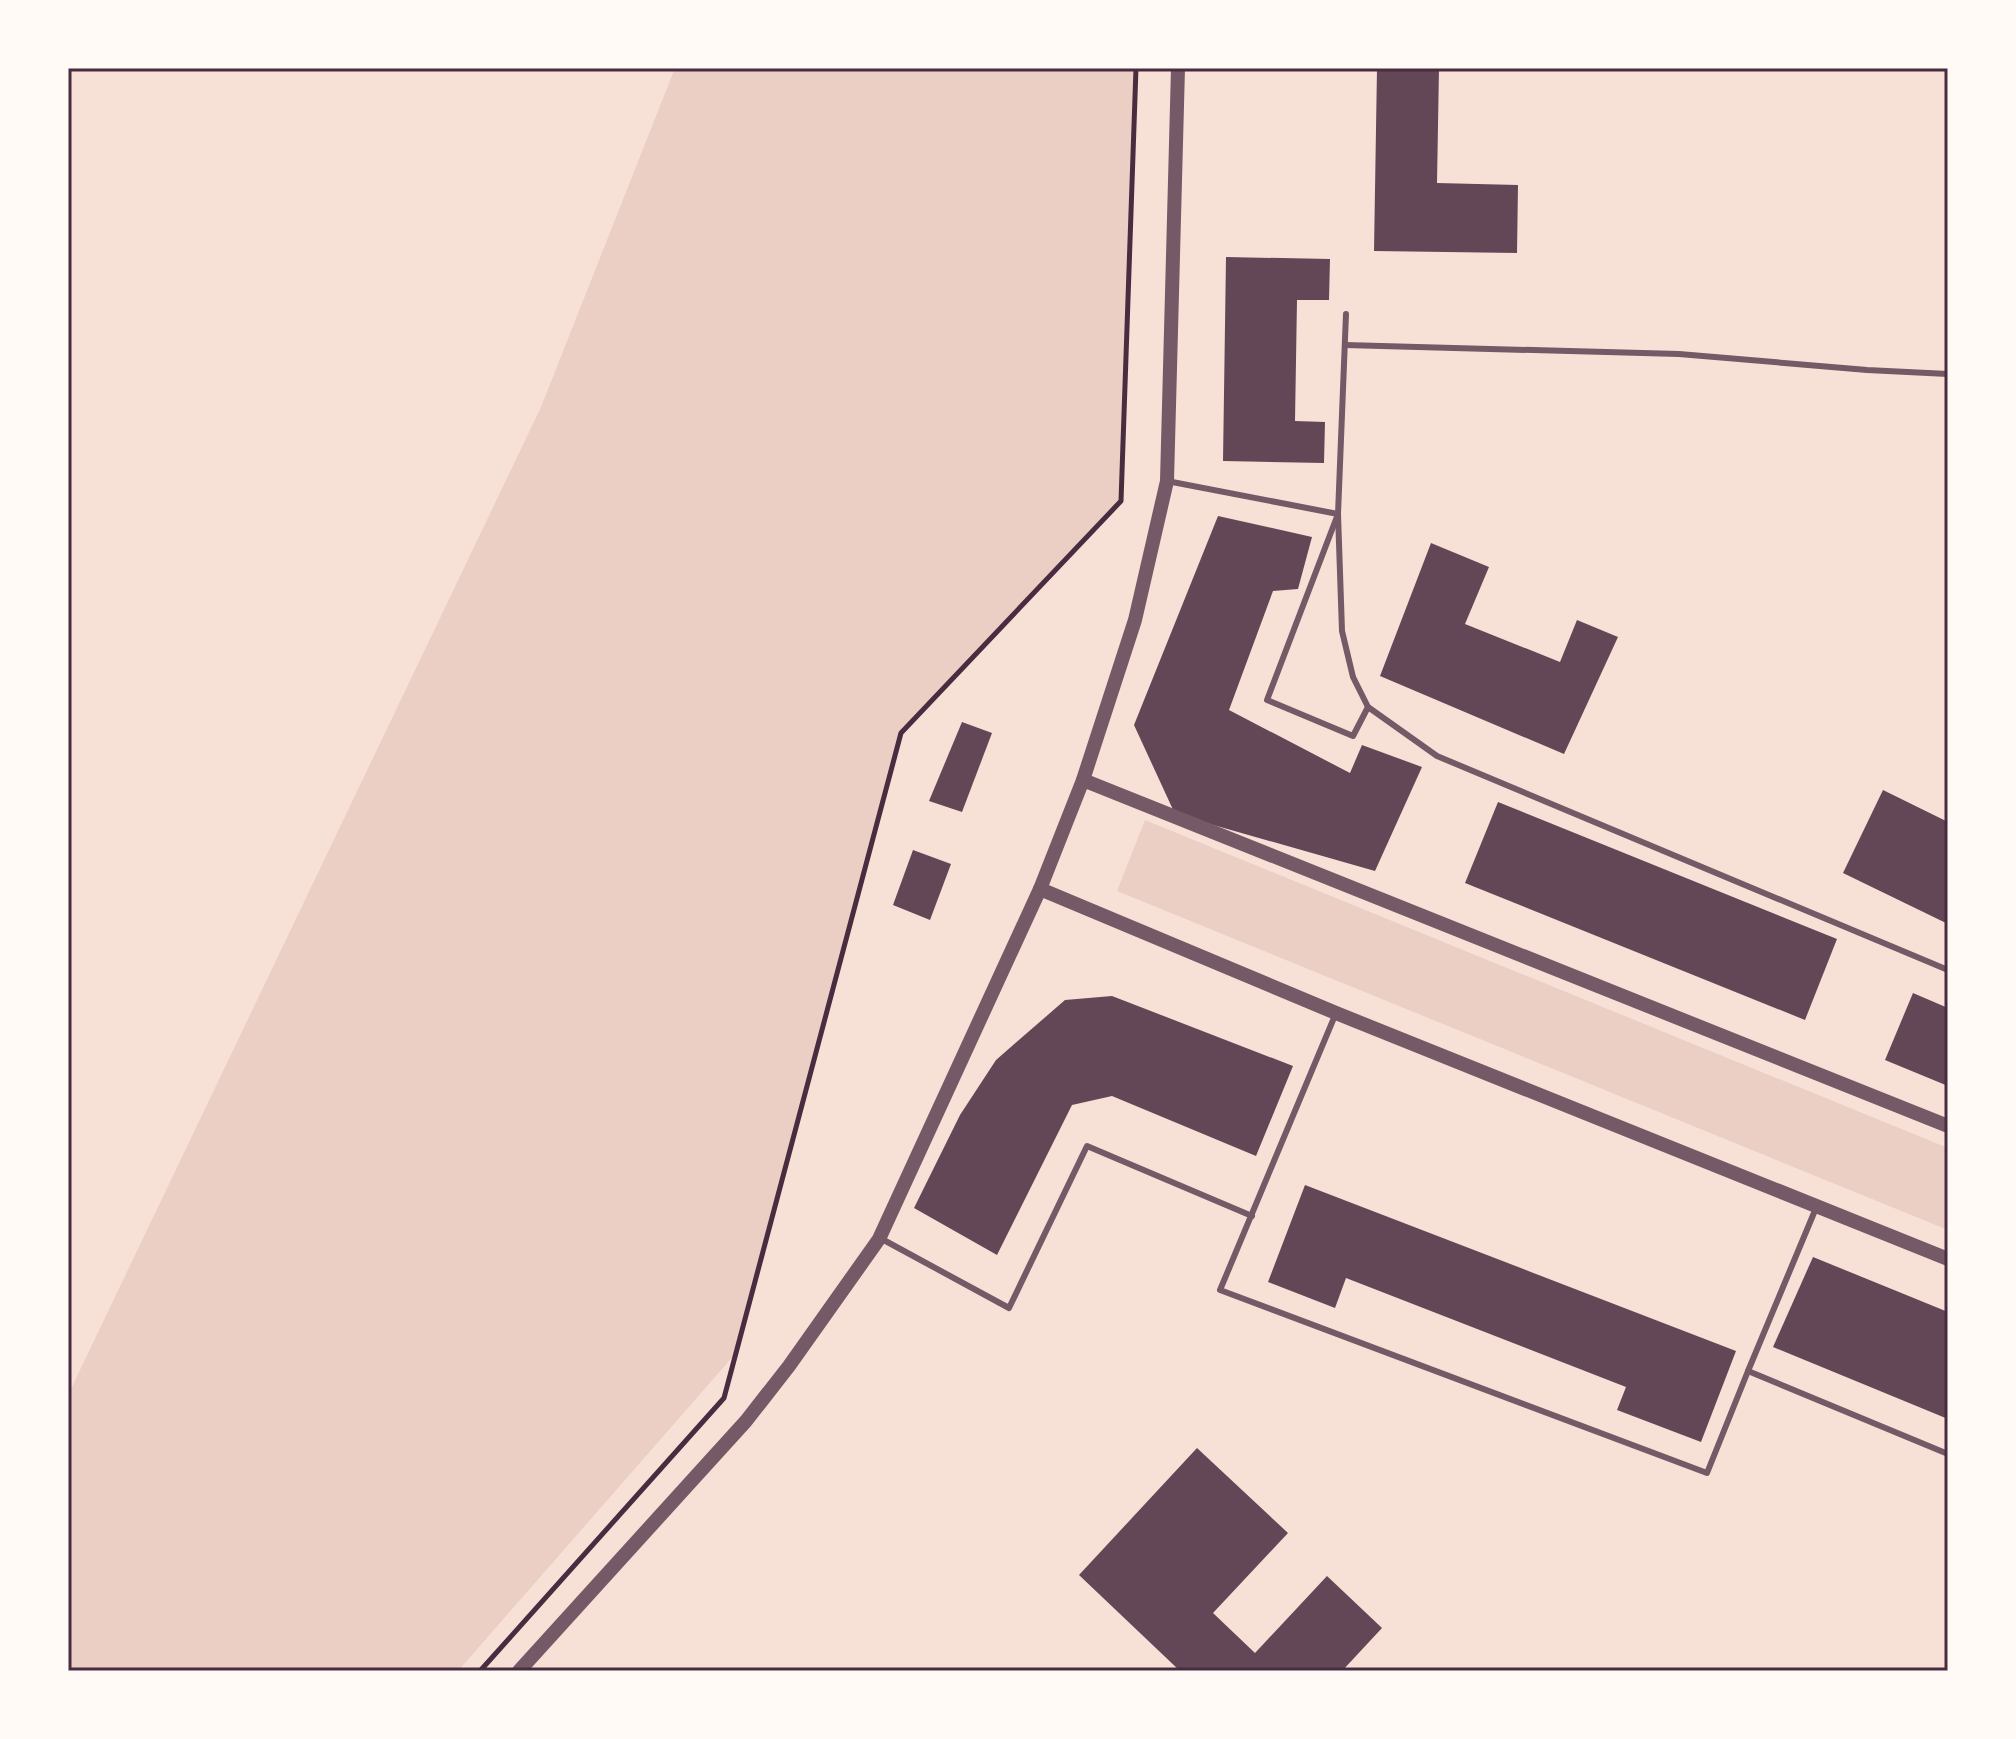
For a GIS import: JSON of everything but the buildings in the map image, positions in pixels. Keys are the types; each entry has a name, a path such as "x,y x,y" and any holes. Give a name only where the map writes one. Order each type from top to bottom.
{"street":[{"path":"519,1671 746,1421 880,1238 1040,889 1083,780 1135,620 1167,481 1178,68"},
{"path":"1083,780 1948,1126"},
{"path":"1040,889 1336,1013 1948,1259"}],"lane":[{"path":"1346,314 1338,514 1342,631 1353,677 1368,707 1437,756 1948,970"},
{"path":"1345,345 1679,354 1948,374"},
{"path":"1167,481 1338,514"},
{"path":"1338,514 1267,700 1353,736 1368,707"},
{"path":"1336,1013 1220,1290 1707,1473 1816,1207"},
{"path":"880,1238 1009,1308 1087,1146 1252,1216"},
{"path":"1748,1371 1948,1454"}],"path":[{"path":"480,1671 724,1398 901,733 1121,501 1136,68"}],"shaded area":[{"path":"675,68 1136,68 1121,501 901,733 736,1353 458,1671 68,1671 68,1395 541,407"},
{"path":"1145,820 1948,1148 1948,1230 1117,891"}]}
